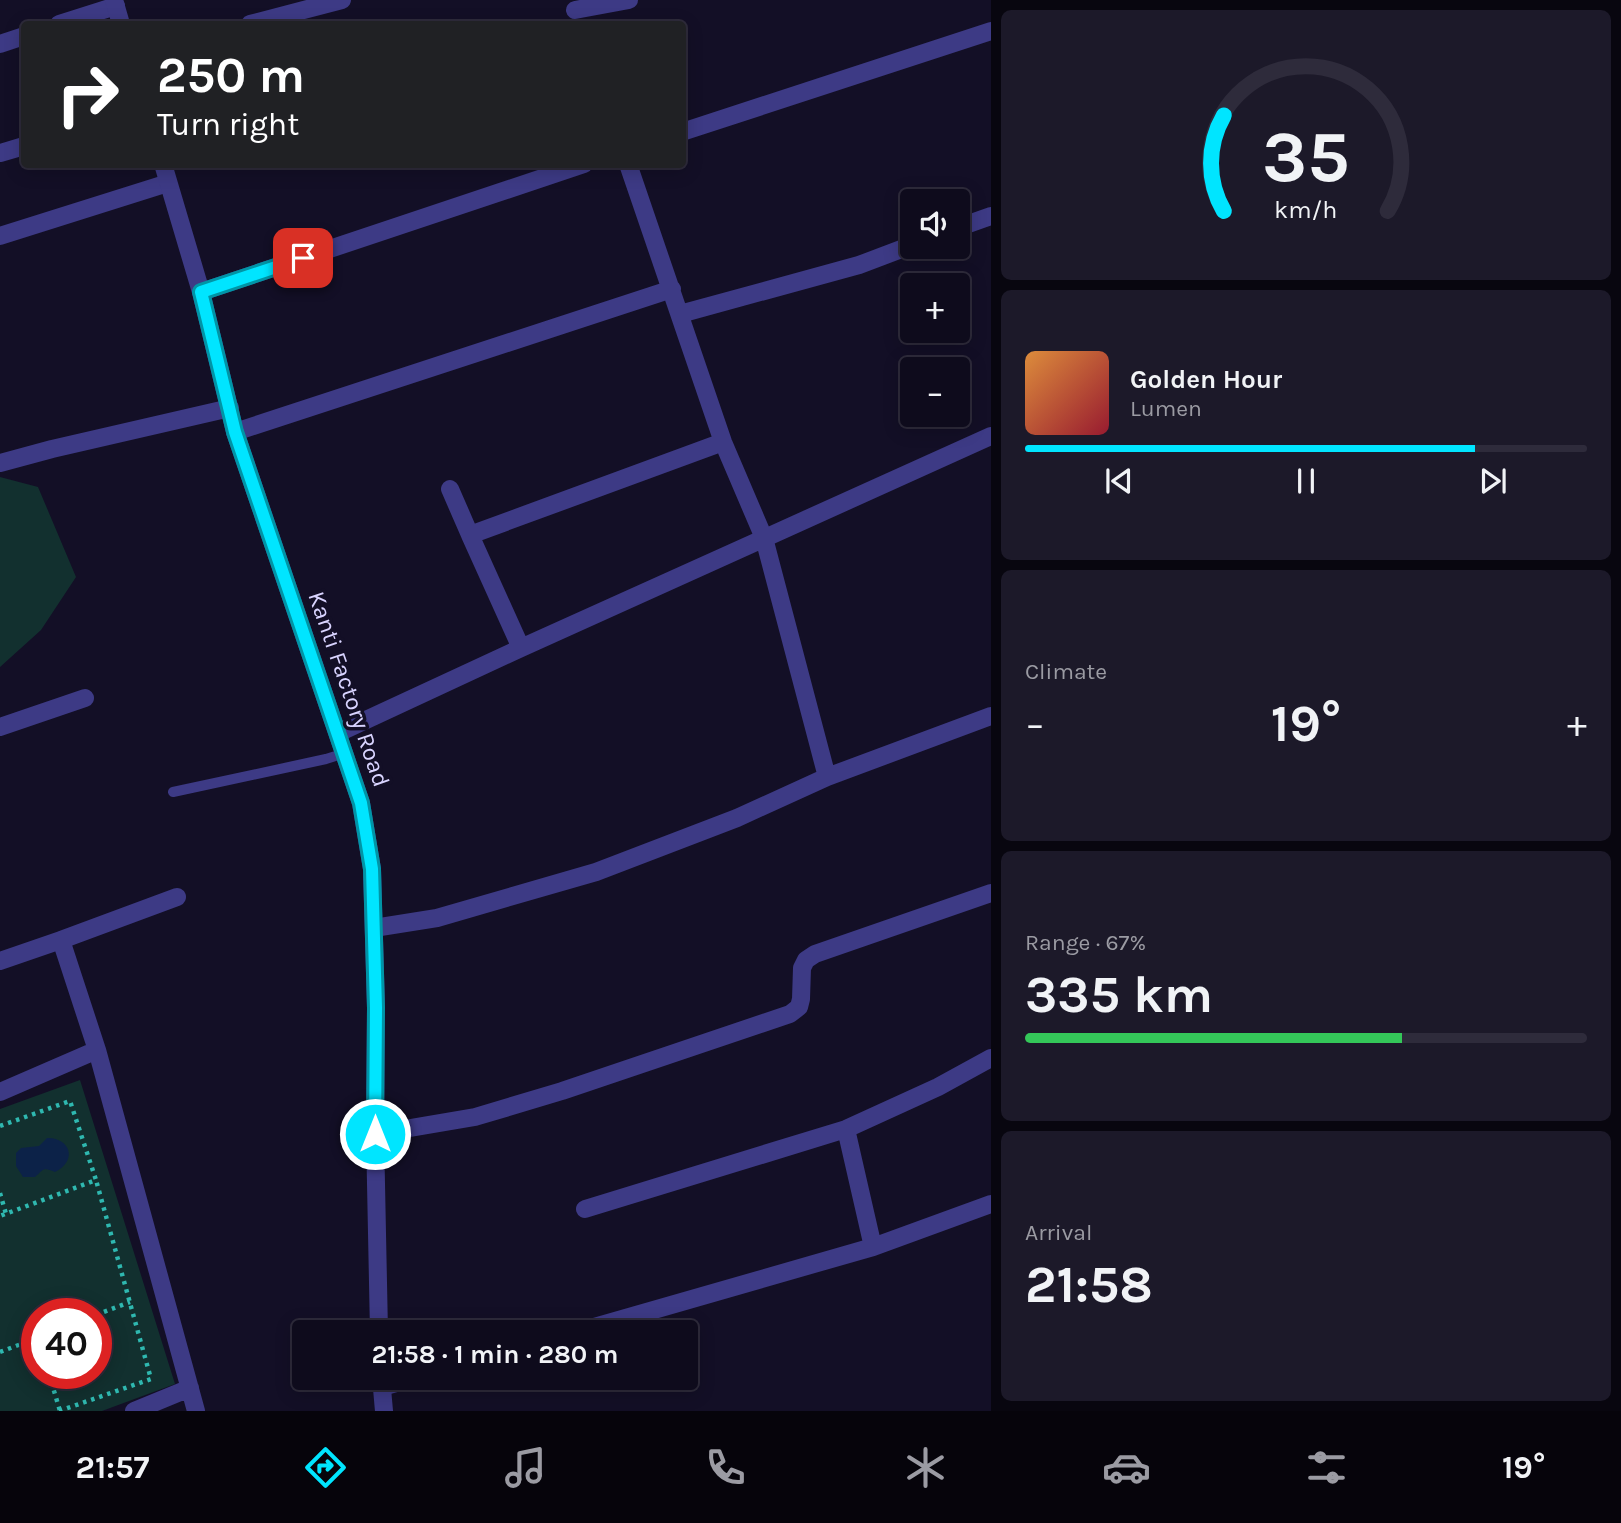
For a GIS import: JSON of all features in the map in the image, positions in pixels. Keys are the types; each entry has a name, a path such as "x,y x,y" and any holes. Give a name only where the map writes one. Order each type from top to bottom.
{"street":[{"path":"262,21 342,0"},
{"path":"576,11 629,0"},
{"path":"68,21 115,3 120,21"},
{"path":"686,131 991,31"},
{"path":"0,44 21,37"},
{"path":"0,153 21,147"},
{"name":"Kanti Factory Road","path":"164,168 201,292 235,432 361,803 372,869 379,1320"},
{"path":"201,292 572,168"},
{"path":"629,168 723,442 764,538 827,777"},
{"path":"0,236 168,183"},
{"path":"970,223 991,216"},
{"path":"680,314 859,265 900,250"},
{"path":"235,432 672,289"},
{"path":"0,463 230,408"},
{"path":"338,733 991,436"},
{"path":"470,535 723,442"},
{"path":"450,489 522,648"},
{"path":"0,727 85,698"},
{"path":"374,928 437,918 596,872 737,818 827,777 991,716"},
{"path":"375,1134 475,1118 790,1014 799,1007 802,968 806,960 815,954 991,893"},
{"path":"0,961 177,897"},
{"path":"61,940 97,1050 196,1411"},
{"path":"0,1092 97,1050"},
{"path":"585,1209 846,1129 938,1087 991,1058"},
{"path":"846,1129 873,1247"},
{"path":"619,1320 873,1247 991,1203"},
{"path":"134,1411 190,1388"},
{"path":"382,1390 384,1411"}],"lane":[{"path":"173,792 345,753"}],"path":[{"path":"0,1126 70,1101 96,1180 151,1379 59,1411 53,1389"},
{"path":"0,1216 96,1180"},
{"path":"0,1193 6,1214"},
{"path":"112,1309 130,1303"},
{"path":"0,1352 21,1344"}],"green space":[{"path":"0,477 38,487 76,577 41,630 0,667"},
{"path":"80,1080 175,1384 102,1411 0,1411 0,1109"}],"water":[{"path":"47,1138 66,1145 69,1156 67,1161 55,1172 46,1169 35,1177 23,1177 16,1166 16,1153 21,1148 39,1146"}],"route":[{"path":"303,258 201,292 235,432 361,803 372,869 376,1008 375,1134"}]}
